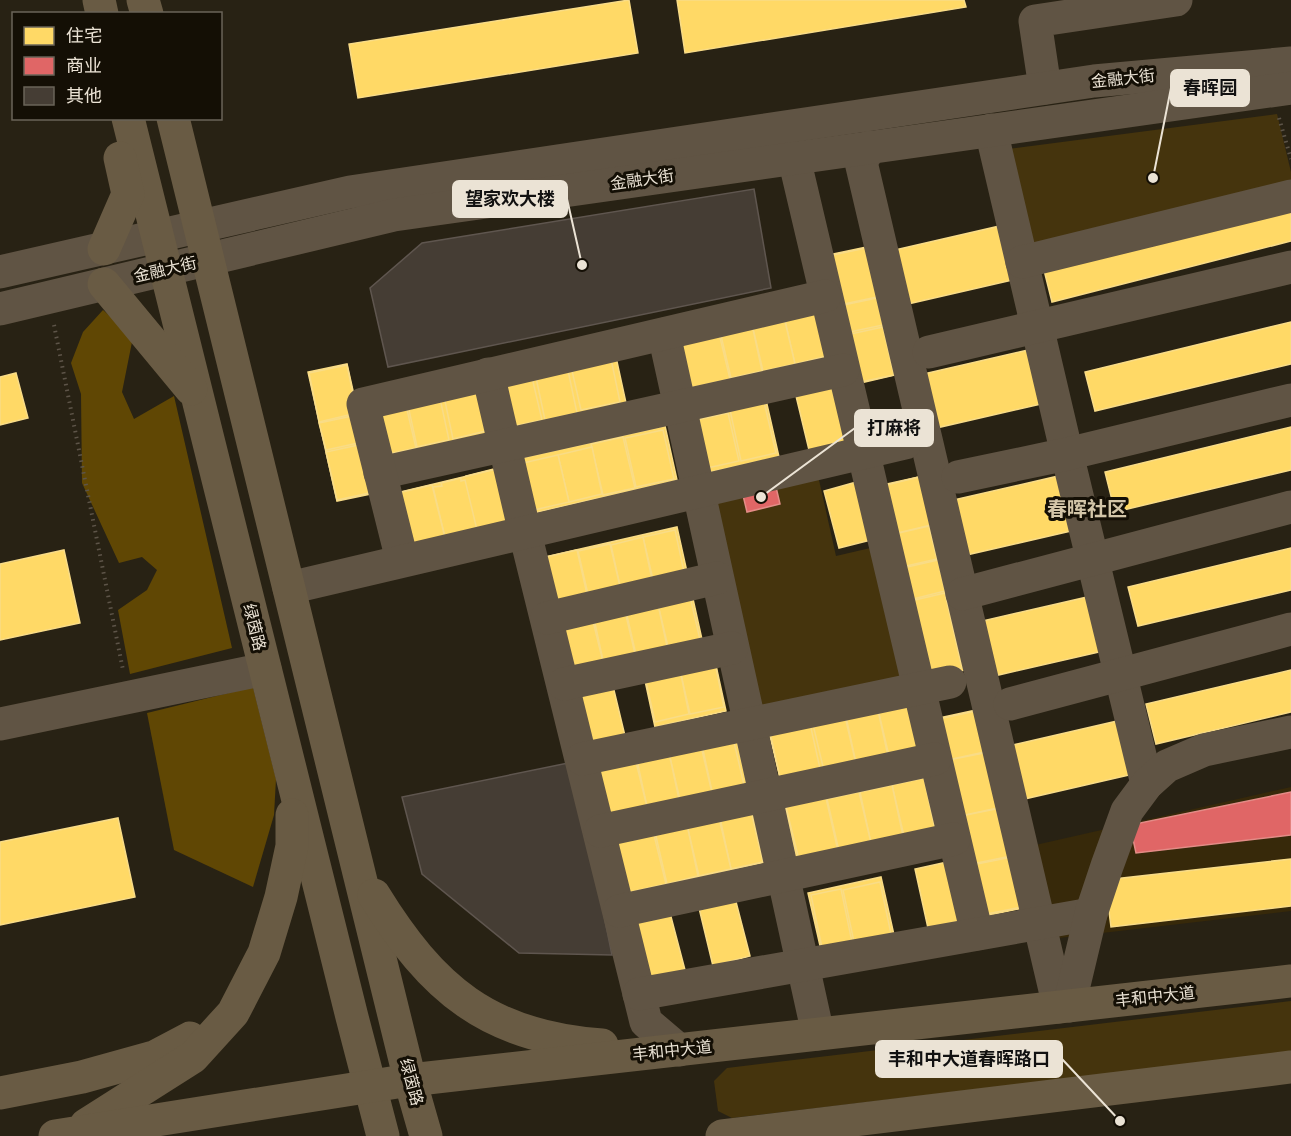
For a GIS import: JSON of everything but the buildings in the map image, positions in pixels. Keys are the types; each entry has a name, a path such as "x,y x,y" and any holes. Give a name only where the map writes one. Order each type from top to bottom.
{"main road":[{"path":"104,249 128,194 112,120"},
{"name":"绿茵路","path":"129,120 383,1136"},
{"name":"绿茵路","path":"174,120 410,1080 426,1136"},
{"path":"105,284 198,397"},
{"path":"63,1135 139,1093 193,1057 233,1013 264,953 281,897 292,846 293,780"},
{"path":"358,867 394,927 426,969 462,1000 496,1020 567,1042 679,1050"},
{"name":"丰和中大道","path":"63,1135 410,1080 1291,981"},
{"path":"0,1093 82,1077 154,1057 233,1013"},
{"path":"722,1136 1291,1066"}],"street":[{"path":"1045,88 1035,21 1176,0"},
{"name":"金融大街","path":"0,272 350,192 1094,81 1291,63"},
{"name":"金融大街","path":"0,309 393,215 1281,90"},
{"path":"991,130 1147,783"},
{"path":"870,147 861,162 1039,923 1064,1006"},
{"path":"794,158 977,934"},
{"path":"1022,262 1291,196"},
{"path":"928,352 1291,267"},
{"path":"402,561 363,404 825,296"},
{"path":"664,334 818,1034"},
{"path":"380,473 843,370"},
{"path":"488,374 646,1022 679,1050"},
{"path":"958,477 1067,454 1291,400"},
{"path":"289,588 905,443"},
{"path":"962,594 1291,507"},
{"path":"547,618 717,578"},
{"path":"1010,704 1291,629"},
{"path":"564,684 732,648"},
{"path":"0,724 265,669"},
{"path":"582,759 951,682"},
{"path":"1064,1006 1127,811 1147,783 1167,766 1204,750 1291,732"},
{"path":"600,831 936,759"},
{"path":"619,911 954,839"},
{"path":"639,994 1092,914"}],"path":[{"path":"1281,90 1291,159"},
{"path":"48,297 129,697"}],"shaded area":[{"path":"1277,114 1291,172 1291,183 1029,248 1008,149"},
{"path":"103,310 133,337 122,392 134,419 174,396 232,648 130,674 118,610 147,590 157,570 142,557 119,563 82,483 81,394 71,363 83,332"},
{"path":"817,471 836,556 879,546 910,683 754,717 704,495"},
{"path":"253,687 276,779 274,815 253,887 174,850 147,713"},
{"path":"1291,787 1291,911 1059,938 1031,846"},
{"path":"1291,1001 1291,1052 732,1118 718,1111 714,1081 727,1068"}],"place":[{"name":"春晖园","path":"1153,178"},
{"name":"望家欢大楼","path":"582,265"},
{"name":"打麻将","path":"761,497"},
{"name":"丰和中大道春晖路口","path":"1120,1121"}],"district":[{"name":"春晖社区","path":"1087,508"}]}
